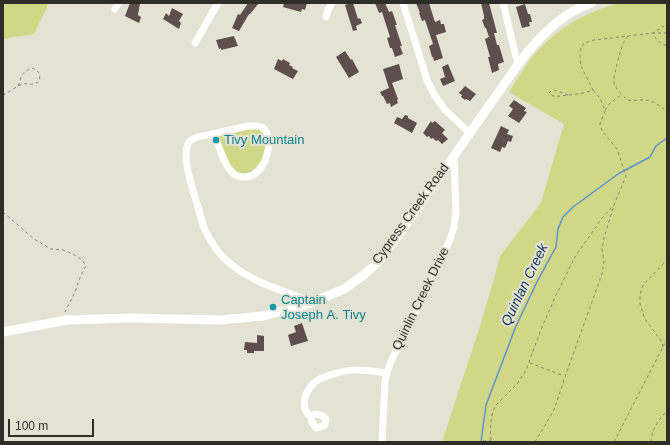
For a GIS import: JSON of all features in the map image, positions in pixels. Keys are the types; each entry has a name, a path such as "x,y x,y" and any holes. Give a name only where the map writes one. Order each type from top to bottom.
{"main road":[{"name":"Cypress Creek Road","path":"3,332 67,320 130,318 220,320 263,316 313,302 344,289 365,274 379,261 531,47 564,17 591,3"}],"street":[{"path":"195,43 218,3"},
{"path":"326,16 332,3"},
{"path":"403,3 427,80 438,101 470,133"},
{"path":"503,3 516,57 519,63"},
{"path":"212,134 218,143 226,164 230,170 235,175 242,177 252,176 261,169 265,161 268,144 266,132 263,128 258,126 248,126 212,134 197,138 189,143 186,151 187,166 205,229 212,242 225,259 241,273 313,302"},
{"name":"Quinlin Creek Drive","path":"382,442 385,382 391,361 449,242 454,227 456,212 454,156"},
{"path":"311,417 305,409 304,400 307,391 313,383 322,378 344,371 358,370 387,373"}],"path":[{"path":"653,33 667,24"},
{"path":"653,33 659,41 667,44"},
{"path":"605,111 600,98 593,90 581,66 579,56 580,50 584,43 594,40 653,33 667,33"},
{"path":"629,36 625,39 622,46 614,76 616,87 628,100 646,100 654,102 660,105 667,112"},
{"path":"3,95 18,87 22,84 32,85 39,82 40,76 38,71 32,68 24,71 18,87"},
{"path":"568,95 554,90 549,93 553,96 563,96 578,94 593,90"},
{"path":"535,442 554,410 602,274 604,261 603,244 614,205 625,180 626,172 617,150 603,132 600,124 610,103 622,95"},
{"path":"477,442 491,441 490,431 496,405 517,384 526,370 542,327 575,257 602,218 614,205"},
{"path":"3,212 34,239 51,249 63,250 73,254 82,260 86,266 60,321"},
{"path":"663,348 662,342 645,319 640,304 640,295 644,285 667,260"},
{"path":"614,442 667,339"},
{"path":"529,363 565,377"},
{"path":"651,442 655,427 661,416 667,411"}],"green space":[{"path":"3,3 49,3 34,34 3,39"},
{"path":"620,3 667,3 667,442 442,442 481,323 500,256 541,203 564,124 509,92 538,50 559,32 581,17"},
{"path":"242,129 258,129 263,133 265,140 265,149 258,166 251,171 244,173 232,168 216,136"}],"building":[{"path":"130,3 140,3 138,15 141,17 139,23 125,16"},
{"path":"248,3 259,3 249,14 239,31 232,28 238,14 240,15"},
{"path":"284,3 307,3 305,10 302,9 301,12 283,7"},
{"path":"353,3 358,19 360,18 362,23 356,26 357,30 353,31 345,5"},
{"path":"375,3 385,3 389,12 392,11 397,25 395,25 403,54 395,57 392,48 390,48 387,38 390,37 382,12 379,13"},
{"path":"416,3 429,3 435,22 440,20 441,24 444,24 446,32 436,35 443,58 434,61 432,57 429,46 433,44 425,20 422,21"},
{"path":"481,3 489,3 497,33 494,33 497,45 499,45 504,62 498,64 499,70 492,73 488,57 490,57 485,39 489,37 482,20 484,19 484,16"},
{"path":"525,4 532,22 529,22 530,26 522,28 516,7"},
{"path":"172,8 183,14 179,21 181,23 179,29 163,19 166,13 169,16"},
{"path":"234,36 238,46 221,50 221,48 219,49 216,40"},
{"path":"345,51 351,60 352,59 359,72 349,78 336,57"},
{"path":"278,59 282,61 283,59 290,63 289,65 293,67 292,68 298,71 293,79 274,69"},
{"path":"399,64 403,79 392,83 398,103 391,107 390,103 387,104 380,92 389,88 383,69"},
{"path":"448,64 455,81 443,86 440,79 445,77 442,67"},
{"path":"465,86 476,94 470,101 465,100 459,93"},
{"path":"514,100 526,108 524,111 527,112 519,123 508,116 513,109 509,106"},
{"path":"405,115 417,123 412,133 394,123 397,117 402,119"},
{"path":"431,121 432,123 435,121 445,130 442,133 448,139 442,144 438,140 436,141 433,138 431,139 429,136 427,137 423,133"},
{"path":"501,126 509,130 507,134 513,136 511,142 508,141 505,148 502,147 500,152 491,148"},
{"path":"302,323 308,341 291,346 288,335 296,332 294,326"},
{"path":"257,335 264,336 264,351 247,353 247,350 244,350 245,342 257,343"}],"waterway":[{"name":"Quinlan Creek","path":"481,442 486,405 516,326 556,247 558,229 563,217 573,207 618,174 650,157 656,146 667,138"}],"place":[{"name":"Tivy Mountain","path":"216,140"},
{"name":"Captain Joseph A. Tivy","path":"273,307"}]}
